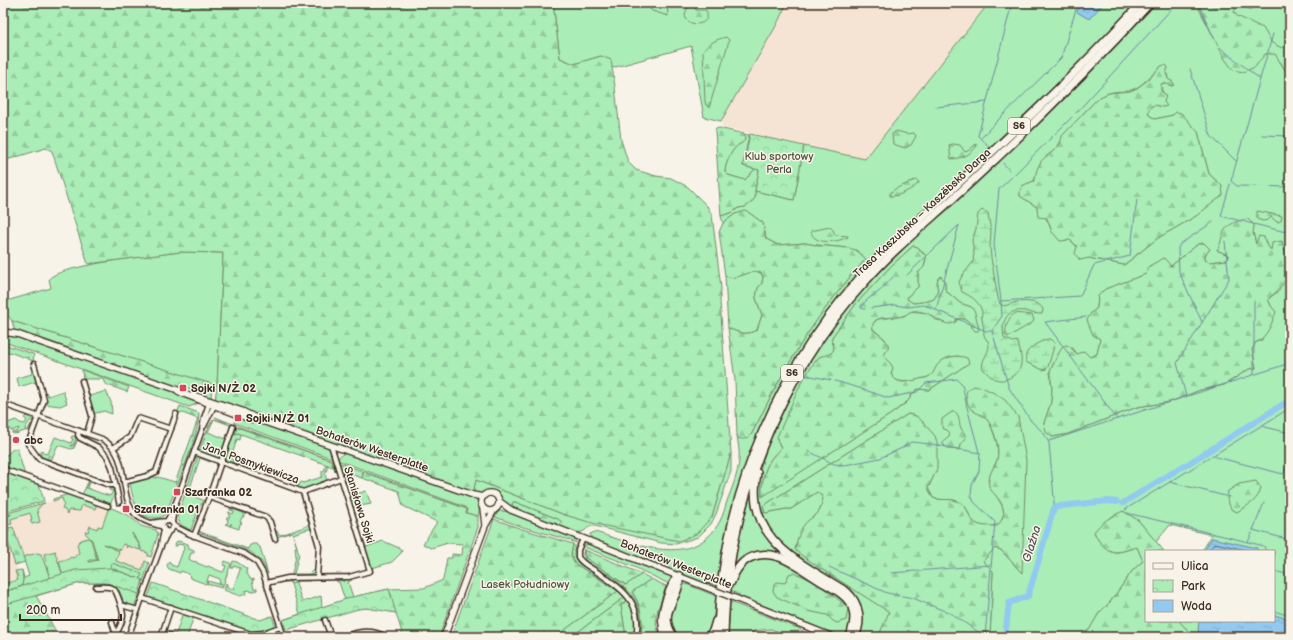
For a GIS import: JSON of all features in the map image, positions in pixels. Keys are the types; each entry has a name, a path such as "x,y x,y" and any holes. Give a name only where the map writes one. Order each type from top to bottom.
{"highway":[{"name":"Trasa Kaszubska – Kaszëbskô Darga","path":"718,637 720,599 725,554 751,460 767,422 793,370 820,329 834,308 879,257 1047,99 1095,52 1140,3"},
{"name":"Trasa Kaszubska – Kaszëbskô Darga","path":"724,637 731,562 738,526 746,497 765,441 787,394 825,332 860,286 887,258 1042,115 1102,55 1150,3"},
{"path":"765,441 755,485 756,504 762,521 774,542 786,554 847,592 854,599 858,608 859,617 855,637"},
{"path":"726,606 731,581 740,565 747,559 761,554 768,554 793,564 849,601 852,606 854,618 850,637"},
{"path":"667,637 662,625 663,611 675,580 680,576"},
{"path":"674,637 669,628 667,619 670,606 680,582 680,576"},
{"path":"708,637 713,631 720,599"}],"main road":[{"name":"Bohaterów Westerplatte","path":"3,332 17,334 212,403 242,411 265,422 482,499"},
{"path":"444,637 485,526 497,507 498,496 493,493 487,493 482,499 485,526"},
{"name":"Bohaterów Westerplatte","path":"497,507 511,510 833,637"},
{"path":"483,508 489,511 497,507"}],"street":[{"path":"34,364 44,400 28,444 37,458 109,485 115,485"},
{"path":"82,381 92,416 87,433"},
{"path":"128,637 166,530 165,521 174,508 202,430 204,418 212,403"},
{"path":"3,404 102,438 113,448 119,458 128,500 132,510 141,519 166,530 192,535 250,556 256,561 261,569 284,637"},
{"path":"124,482 156,472 176,414"},
{"path":"113,448 130,437 138,418 171,429"},
{"path":"192,535 198,528 233,427"},
{"path":"80,431 78,435 80,438 101,449 111,463 119,502"},
{"name":"Stanisława Sojki","path":"317,577 349,577 370,571 331,445"},
{"name":"Jana Posmykiewicza","path":"194,452 303,492 341,478"},
{"path":"3,468 108,506"},
{"name":"Jana Posmykiewicza","path":"303,492 319,546 317,577"},
{"path":"209,496 268,518 275,539"},
{"path":"166,530 173,524 174,508"},
{"path":"151,523 165,521 192,535"},
{"path":"583,539 577,554 580,561 618,586 630,599 634,607 637,622 636,637"},
{"path":"266,583 288,578 317,577"},
{"path":"96,587 113,588 117,593 123,616 121,625 115,636"},
{"path":"142,598 251,634 263,633 280,627"},
{"path":"121,605 138,610"},
{"path":"160,637 171,607"},
{"path":"325,620 331,637"},
{"path":"112,622 115,636"},
{"path":"342,637 366,631 376,632 386,637"}],"shaded area":[{"path":"787,3 989,3 865,159 722,127 721,121 776,26"},
{"path":"68,496 120,514 154,540 141,579 53,576 31,583 9,514"},
{"path":"3,519 20,579 3,584"},
{"path":"771,629 791,637 751,637 753,631"}],"green space":[{"path":"3,3 553,3 560,58 574,64 601,56 611,60 621,140 628,162 636,170 656,176 671,178 688,187 707,206 712,215 721,288 720,301 731,453 712,517 696,534 679,541 596,524 565,515 476,480 473,493 301,433 215,400 217,386 223,253 180,252 88,264 52,151 46,148 3,161"},
{"path":"553,3 787,3 776,26 721,121 704,117 691,46 612,68 601,56 574,64 560,58"},
{"path":"650,3 667,3 668,16 652,11 649,8"},
{"path":"989,3 1137,3 1058,85 860,272 826,314 780,385 749,456 727,528 717,586 708,584 592,539 590,534 595,532 645,547 680,549 695,545 709,536 720,521 734,481 739,460 737,435 738,438 751,435 775,387 808,333 841,287 866,259 848,248 805,243 778,245 766,239 763,223 748,212 735,214 723,223 721,216 733,212 738,208 745,207 755,198 755,191 794,200 804,146 865,159"},
{"path":"1155,3 1290,3 1290,637 1191,637 1192,635 1180,622 1275,622 1275,550 1203,550 1212,535 1170,525 1156,542 1138,520 1123,511 1097,539 1108,549 1116,552 1137,547 1143,561 1133,570 1111,601 1099,613 1089,631 1079,637 990,637 993,572 983,561 994,548 1001,550 1021,572 1018,417 971,409 984,416 990,423 997,443 998,458 988,480 1004,512 1003,518 998,526 986,527 974,522 966,508 957,501 933,498 928,488 937,469 916,416 908,414 763,506 765,513 791,509 817,492 823,497 818,512 806,523 804,557 890,612 880,633 893,637 857,637 861,616 789,553 774,536 763,516 759,504 758,485 759,475 768,445 792,393 810,360 842,314 865,286 912,239 1049,113","holes":["1165,65 1168,79 1172,86 1164,83 1161,84 1162,91 1166,95 1163,101 1163,107 1157,105 1151,106 1148,112 1149,115 1155,119 1173,115 1198,132 1209,174 1222,186 1196,216 1158,238 1124,265 1089,258 1070,240 1052,232 1040,210 1020,196 1022,186 1034,181 1045,158 1057,148 1077,121 1096,101 1109,93 1136,88 1158,69","1225,230 1253,233 1256,244 1264,237 1266,244 1271,250 1280,290 1268,299 1271,306 1262,340 1255,343 1252,350 1256,368 1249,369 1224,385 1200,390 1170,402 1137,407 1068,434 1052,437 1044,423 1051,402 1052,388 1050,371 1058,354 1073,348 1077,354 1090,357 1097,354 1100,339 1091,313 1097,308 1098,297 1105,289 1171,266 1198,244 1204,243 1210,249 1205,255 1205,260 1210,262 1227,260 1228,255 1217,250 1221,245","913,246 919,248 926,258 924,267 918,275 918,287 908,296 907,299 913,303 934,299 938,290 937,282 939,277 945,282 945,289 947,292 960,303 971,307 979,329 977,331 967,320 964,319 957,319 956,322 936,320 928,313 910,311 904,316 878,319 873,323 872,327 885,339 888,348 884,353 884,357 891,364 892,376 899,381 905,382 931,376 944,359 959,356 966,365 929,390 918,389 906,403 891,414 762,496 765,472 771,459 781,447 779,444 801,383 806,374 819,357 829,354 834,350 832,337 856,304 891,266"]},
{"path":"1196,3 1254,3 1256,7 1250,9 1237,5 1234,12 1237,16 1263,28 1272,43 1282,48 1290,42 1290,74 1288,75 1275,54 1265,54 1255,67 1243,72 1233,70 1225,59"},
{"path":"690,5 694,6 696,10 706,10 707,17 705,21 694,24 689,22 686,18 686,12"},
{"path":"726,37 729,40 709,108 705,102 703,51 713,42"},
{"path":"1165,65 1168,68 1166,73 1168,79 1173,82 1174,85 1172,86 1164,83 1161,84 1161,91 1166,95 1164,102 1167,106 1163,107 1154,105 1149,109 1149,115 1155,119 1173,115 1176,112 1181,113 1198,132 1209,174 1222,186 1223,195 1196,216 1158,238 1124,265 1089,258 1080,260 1075,254 1077,246 1070,240 1060,241 1052,232 1047,218 1038,217 1037,207 1020,196 1020,189 1034,181 1037,169 1045,157 1058,146 1061,142 1062,136 1098,98 1109,93 1130,91 1137,88 1149,79 1161,66"},
{"path":"719,128 744,134 745,140 731,153 725,172 728,175 745,180 755,169 759,170 755,198 751,203 745,207 738,208 733,212 721,216 715,131"},
{"path":"897,131 907,134 914,133 916,136 911,145 905,148 893,144 892,134"},
{"path":"744,134 749,135 743,166 755,169 745,180 728,175 725,172 731,153 745,140"},
{"name":"Klub sportowy Perla","path":"750,134 804,146 794,200 755,191 759,170 743,166"},
{"path":"976,144 977,146 966,156 951,159 949,145 960,145 965,152"},
{"path":"915,180 919,183 913,188 901,194 890,196 890,193 895,189"},
{"path":"982,210 988,213 991,232 991,258 1000,304 1004,306 1017,302 1032,302 1042,307 1043,310 1042,314 1019,311 1013,312 1006,317 1003,327 1004,338 1013,342 1017,341 1021,361 1018,371 1011,377 1004,380 993,378 983,369 982,366 989,345 984,335 981,308 975,300 962,292 959,282 973,262 974,253 972,240 976,229 978,214"},
{"path":"745,211 763,223 766,239 778,245 805,243 848,248 856,250 866,259 841,287 808,333 775,387 751,435 743,439 738,438 737,435 735,380 728,328 742,333 749,333 757,330 762,315 756,298 758,288 762,283 763,277 761,273 755,271 734,278 725,276 719,232 723,223 735,214"},
{"path":"1257,211 1282,216 1281,221 1277,222 1271,217 1268,220 1263,221 1257,219"},
{"path":"1248,219 1254,225 1253,233 1256,244 1259,236 1264,237 1266,244 1271,250 1272,243 1282,241 1288,267 1286,280 1268,299 1276,312 1271,326 1266,334 1255,343 1252,350 1256,368 1249,369 1224,385 1200,390 1170,402 1137,407 1068,434 1052,437 1046,432 1044,423 1051,402 1052,388 1050,371 1062,347 1066,345 1069,346 1077,354 1084,351 1090,357 1097,354 1100,339 1093,335 1087,320 1091,313 1097,308 1098,296 1105,289 1146,274 1149,266 1164,258 1171,266 1198,244 1204,243 1210,249 1205,255 1205,260 1210,262 1227,260 1228,255 1217,250 1224,232 1232,224"},
{"path":"830,227 835,235 848,237 826,242 816,239 811,231"},
{"path":"913,246 918,247 922,253 926,255 926,258 924,267 918,275 918,287 908,296 907,299 913,303 934,299 938,292 938,278 941,276 945,282 945,289 947,292 960,303 974,309 979,329 978,331 975,331 967,320 961,318 950,324 918,311 911,311 899,317 878,319 873,324 873,330 887,343 888,348 884,353 884,357 893,368 891,374 896,380 902,382 926,378 933,373 942,361 950,357 958,356 967,358 969,363 929,390 918,389 911,395 909,400 891,414 762,497 762,487 766,468 781,447 777,437 806,374 819,357 829,354 834,350 832,337 856,304 891,266"},
{"path":"180,252 223,253 217,386 12,321 3,309 3,302 51,288 49,279 57,274 71,269 110,261"},
{"path":"755,270 761,273 763,277 762,283 758,288 756,298 762,315 757,330 749,333 739,332 728,328 725,276 734,278"},
{"path":"1016,313 1032,315 1034,320 1032,323 1008,337 1005,335 1009,319"},
{"path":"12,321 212,384 211,399 204,397 205,394 177,384 176,386 167,384 46,340 15,332"},
{"path":"3,335 31,341 178,393 199,403 189,407 10,344 3,343"},
{"path":"1048,339 1055,343 1048,367 1043,370 1026,362 1026,356 1029,349"},
{"path":"3,344 33,354 33,361 28,359 28,357 26,358 9,352 3,352"},
{"path":"34,367 39,383 36,384 35,382 19,387 17,378 32,374 31,368"},
{"path":"82,370 129,387 127,392 105,384 103,379 83,379"},
{"path":"974,386 984,388 1005,400 1018,417 1026,460 1022,573 1001,550 995,548 983,561 993,571 990,637 918,637 908,630 904,637 893,637 880,633 889,612 820,568 795,549 802,528 805,523 818,513 823,497 817,492 791,509 765,513 763,506 908,414 916,416 922,421 935,436 937,442 937,469 928,488 933,498 957,501 966,508 970,517 979,524 986,526 998,525 1003,518 1003,506 989,486 990,475 998,455 997,446 994,432 988,421 971,409 967,402 967,391"},
{"path":"63,391 67,403 60,406 45,404 46,400 44,393 46,392 48,396"},
{"path":"86,391 88,391 90,396 106,391 111,402 112,414 104,411 92,414"},
{"path":"180,406 199,413 198,422 196,431 191,449 178,483 175,483 198,419 180,412 179,414 177,413"},
{"path":"952,412 955,412 958,415 960,426 966,438 961,444 960,450 948,449 943,444 943,441 949,436 950,433 942,427 942,419"},
{"path":"26,416 35,420 30,421 25,428 26,431 15,434 12,433 17,432 19,428 11,431 3,425 3,420 5,424 16,420 25,424 27,420 24,418"},
{"path":"215,417 233,424 230,430 230,425 214,419 227,423"},
{"path":"236,418 254,421 329,447 334,459 234,423"},
{"path":"214,419 208,432 226,439 228,438 220,459 199,452 209,426"},
{"path":"234,425 334,461 337,470 335,471 331,460 238,427 235,434 241,434 240,440 237,439 231,458 233,459 232,462 237,463 236,465 226,462 224,458"},
{"path":"237,427 331,460 333,467 238,433 235,434"},
{"path":"72,436 76,437 74,444 71,446 74,446 78,438 74,448 71,449 58,445 51,461 49,460 51,456 49,455 47,460 42,458 40,452 41,450 43,453 48,454 55,437 71,443 73,439 71,438"},
{"path":"17,448 24,472 23,474 3,467 3,458 13,449"},
{"path":"344,453 348,453 474,498 479,506 478,516 466,513 467,510 363,472 362,478 347,473 342,478 337,462 465,508 337,460"},
{"path":"731,453 731,471 711,524 698,537 676,544 661,543 595,526 581,532 574,532 556,524 559,525 558,519 513,502 516,510 502,501 499,494 495,491 489,491 482,494 473,493 476,480 565,515 712,517"},
{"path":"198,455 211,460 210,462 200,458 188,494 205,501 200,505 191,530 181,525 177,518"},
{"path":"326,465 328,466 325,474 327,481 304,490 295,487 295,485 299,486 302,482 303,483 322,477 322,471 324,471"},
{"path":"3,470 39,484 44,501 8,511 3,497"},
{"name":"Lasek Południowy","path":"364,472 467,509 466,513 478,516 478,527 439,637 398,637 402,633 396,613 377,609 355,609 326,618 352,597 389,589 424,588 443,580 447,558 452,558 452,554 462,555 463,544 448,543 431,548 423,544 437,522 403,506 399,491 362,478"},
{"path":"151,476 178,483 166,513 158,518 148,517 139,511 134,501 130,483"},
{"path":"89,480 92,483 89,482 87,488 100,493 110,496 113,491 109,490 110,488 108,487 113,489 115,492 110,506 82,495"},
{"path":"1256,481 1261,488 1258,496 1249,505 1237,512 1231,509 1227,499 1228,491 1239,484"},
{"path":"753,483 756,505 761,524 770,539 781,551 795,562 844,593 853,603 857,613 857,624 853,637 851,637 855,626 856,617 854,608 850,601 843,594 791,561 774,553 757,553 744,559 734,569 738,541"},
{"path":"366,491 371,504 355,507 352,506 348,494 349,493 350,496"},
{"path":"69,494 97,504 95,509 82,505 80,511 69,510 67,514 65,510 62,509 64,504 62,498 53,501 53,499"},
{"path":"513,502 558,519 561,523 559,525 516,510 513,507"},
{"path":"45,503 42,504 37,510 40,522 32,524 30,520 32,519 30,513 11,519 12,524 9,525 6,523 5,517 11,514 4,515 3,512 11,512"},
{"path":"109,507 128,515 141,526 156,530 158,534 151,557 148,556 148,553 141,551 139,544 132,533 139,545 140,550 128,546 126,548 127,545 123,544 121,550 103,544 119,551 116,561 142,570 145,561 149,563 142,585 125,581 30,584 14,589 22,586 22,570 24,578 29,576 23,557 37,553 41,554 50,578 44,554 56,551 55,552 62,573 59,561 67,560 71,557 73,558 79,553 77,544 81,540 88,538 91,540 97,560 89,560 89,562 98,560 92,540 85,533 86,531 88,532 90,526 97,529 98,526 102,527"},
{"path":"230,508 246,514 242,517 240,522 242,523 240,524 239,529 230,526 225,524 227,524 228,520 226,518 229,518 230,514 228,512 233,514 234,511 230,510"},
{"path":"500,511 510,512 572,537 576,543 495,517"},
{"path":"1123,511 1138,520 1163,550 1145,550 1145,622 1180,622 1192,635 1191,637 1079,637 1089,630 1099,613 1111,601 1133,570 1143,561 1137,547 1116,552 1105,548 1097,538 1094,532 1100,525"},
{"path":"309,517 312,529 293,534 296,544 292,532 277,537 274,531 277,531 281,535 307,526 309,523 307,518"},
{"name":"Lasek Południowy","path":"494,519 573,544 571,555 574,563 618,591 555,637 451,637"},
{"path":"13,527 25,562 15,565 5,533 9,532 8,528"},
{"path":"199,532 248,549 250,545 256,544 260,547 268,574 262,562 251,552"},
{"path":"178,541 188,544 189,548 194,550 194,553 191,553 189,559 192,561 222,572 226,566 223,565 225,561 231,564 222,588 207,584 208,581 222,585 219,583 220,579 209,575 206,584 190,578 189,574 181,571 180,573 169,569 167,566 169,561 171,565 177,567 184,548 183,545 178,544 175,546 176,542"},
{"path":"364,541 366,547 383,541 402,550 392,562 372,568 362,542"},
{"path":"573,544 575,547 574,556 579,564 610,582 619,590 626,598 632,608 635,619 635,632 630,632 630,634 634,635 634,637 626,637 621,605 625,597 571,637 555,637 618,591 574,563 571,555"},
{"path":"589,544 669,575 672,582 669,584 634,567 584,547 585,545"},
{"path":"295,547 297,547 299,554 294,574 309,574 315,569 315,574 311,576 293,576 292,574 296,556"},
{"path":"584,549 584,555 586,558 625,585 642,574 651,579 632,592 641,613 642,625 641,637 639,637 641,622 639,609 634,599 618,582 586,561 583,554"},
{"path":"585,550 642,574 626,585 586,558 584,555"},
{"path":"769,556 787,563 843,598 849,607 851,616 847,634 839,636 739,596 740,595 731,591 737,572 748,561"},
{"path":"233,561 247,569 246,572 251,580 254,579 252,581 254,589 257,588 257,590 251,592 250,590 245,591 246,594 240,596 224,590 226,583 227,587 233,589 240,570 240,568 234,566 231,568"},
{"path":"112,563 142,574 140,579 143,580 139,594 106,583 80,583 3,605 3,592 75,570 110,568 138,578 111,568"},
{"path":"22,570 22,586 3,592 3,584 18,580 15,571"},
{"path":"789,574 798,574 812,581 845,605 848,609 846,620 837,623 827,615 808,611 777,597 773,591 774,585 777,582 785,583"},
{"path":"85,575 141,588 134,608 126,605 127,603 121,603 120,601 123,600 119,590 113,586 106,586 104,583 80,583 36,596"},
{"path":"350,578 352,580 348,582 353,597 350,599 283,620 300,614 291,584 289,582 285,582 285,580 288,579 292,584 296,580 310,579 310,581 297,581 296,583 302,602 321,596 322,607 345,600 337,580 340,579 344,582 344,579"},
{"path":"651,579 666,586 656,618 656,624 661,637 641,637 642,625 640,608 632,592"},
{"path":"153,583 260,620 272,616 276,627 263,631 250,632 150,598 148,597"},
{"path":"686,584 716,596 713,624 705,637 678,637 673,631 670,618 671,612 682,586"},
{"path":"389,589 396,613 366,608 358,609 286,630 283,620 352,597"},
{"path":"34,592 59,637 3,637 3,597"},
{"path":"625,597 627,601 621,605 626,637 571,637"},
{"path":"730,602 798,628 811,637 792,637 771,629 753,631 751,637 728,637"},
{"path":"183,612 194,616 187,637 173,637 172,634 164,634 165,628 169,632 176,634"}],"water":[{"path":"1080,3 1104,3 1089,19 1077,12"},
{"path":"1212,538 1257,548 1257,550 1205,550"},
{"path":"1275,615 1290,619 1290,637 1205,637 1198,631 1199,622 1275,622"}],"waterway":[{"path":"983,141 978,136 1012,3"},
{"path":"981,138 1061,58 1078,3"},
{"path":"1076,113 1177,3"},
{"path":"1198,3 1214,38"},
{"path":"1260,79 1273,34"},
{"path":"1215,40 1219,47 1260,79 1231,181 1237,186 1290,187"},
{"path":"1190,69 1211,136 1236,161"},
{"path":"936,107 987,102"},
{"path":"1048,141 1072,117"},
{"path":"1262,135 1290,136"},
{"path":"985,142 989,147"},
{"path":"1045,144 999,189 994,244 1002,316 992,331 1009,388 1031,421 1044,433 1049,443 1054,498"},
{"path":"1003,163 1009,170"},
{"path":"1230,184 1221,216 1290,233"},
{"path":"1001,301 1080,296 1094,265 1130,256 1137,199"},
{"path":"1202,322 1179,272 1178,248 1180,244 1213,222"},
{"path":"907,275 959,225 936,310 986,331 992,331"},
{"path":"1186,396 1177,363 1229,279 1225,241"},
{"path":"865,309 861,308 865,302 882,289 893,277"},
{"path":"1254,301 1254,374"},
{"path":"871,308 895,305 908,307 924,305 935,309"},
{"path":"1086,317 1045,322 1117,419"},
{"path":"1049,441 1290,363"},
{"path":"806,375 831,380"},
{"path":"835,381 888,398 917,392 926,383 957,379 962,384 979,452"},
{"name":"Glaźna","path":"1189,463 1290,400"},
{"path":"1126,509 1290,408"},
{"path":"1261,426 1290,433"},
{"path":"808,451 834,464 845,465 880,458 902,448 911,442 980,453 979,471 972,485 971,495 974,502 995,522 985,637"},
{"path":"1212,456 1283,474 1290,462"},
{"name":"Glaźna","path":"1123,503 1185,465"},
{"path":"1170,482 1229,497"},
{"name":"Glaźna","path":"1054,500 1054,508"},
{"name":"Glaźna","path":"1005,637 1009,603 1028,596 1054,508 1108,501 1117,502"},
{"path":"1253,530 1264,503"},
{"path":"1127,513 1248,542 1252,533"},
{"path":"1253,530 1290,540"},
{"path":"1248,542 1264,546 1266,550"},
{"path":"891,573 990,565"},
{"path":"829,567 887,593 913,598 952,614 984,636"},
{"path":"1275,571 1290,575"},
{"path":"1275,611 1290,616"}],"place":[{"name":"Sojki N/Ż 02","path":"183,388"},
{"name":"Sojki N/Ż 01","path":"238,418"},
{"name":"abc","path":"16,440"},
{"name":"Szafranka 02","path":"177,492"},
{"name":"Szafranka 01","path":"126,509"}]}
